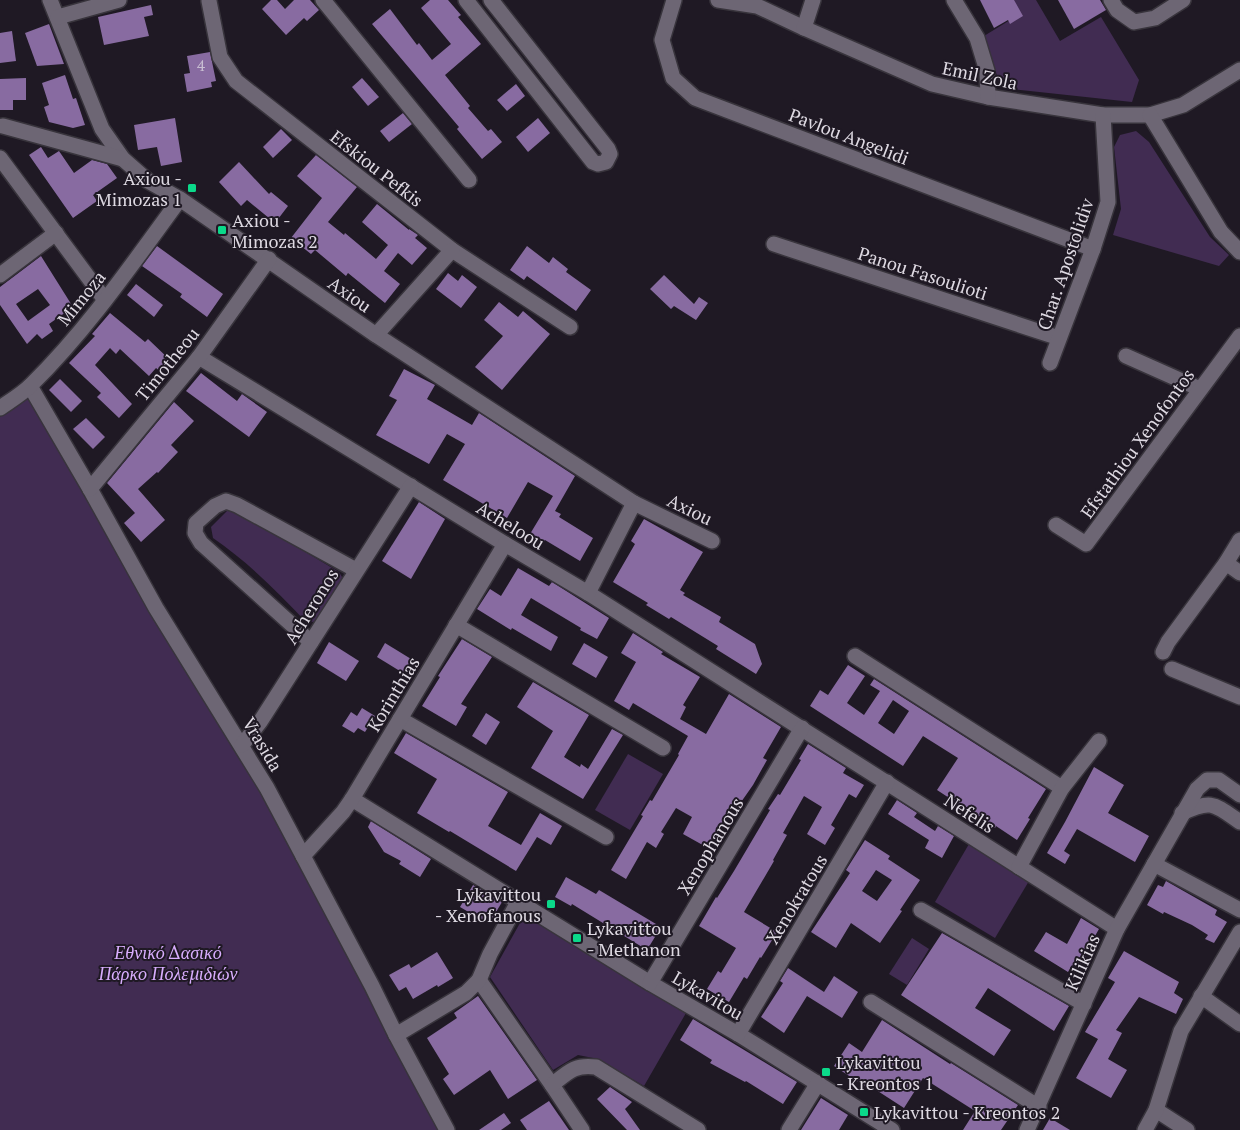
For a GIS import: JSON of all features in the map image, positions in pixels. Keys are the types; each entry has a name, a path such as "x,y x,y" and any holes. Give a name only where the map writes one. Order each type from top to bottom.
{"street":[{"name":"Axiou","path":"50,0 102,129 123,159 148,181 180,199 376,335 634,503 712,541"},
{"path":"58,17 119,0"},
{"name":"Efskiou Pefkis","path":"210,0 220,57 236,81 452,250 570,328"},
{"path":"323,0 470,180"},
{"path":"466,0 593,162 598,164 606,162 610,154 608,149 492,0"},
{"name":"Pavlou Angelidi","path":"674,0 662,40 673,78 694,98 1093,249"},
{"name":"Emil Zola","path":"718,0 757,6 932,84 988,97 1104,115 1150,115 1182,105 1240,70"},
{"path":"804,28 813,0"},
{"path":"954,0 977,38 987,71 988,97"},
{"path":"1111,0 1117,10 1134,22 1154,18 1183,0"},
{"name":"Char. Apostolidiv","path":"1050,363 1093,249 1108,202 1104,115"},
{"path":"1150,115 1221,232 1240,252"},
{"path":"3,126 123,159"},
{"path":"0,158 105,300"},
{"name":"Mimoza","path":"0,408 30,386 75,336 105,300 180,199"},
{"path":"0,275 56,233"},
{"name":"Panou Fasoulioti","path":"774,244 1059,338"},
{"path":"376,335 452,250"},
{"name":"Timotheou","path":"90,489 199,357 269,259"},
{"name":"Efstathiou Xenofontos","path":"1056,525 1086,544 1240,336"},
{"path":"1126,356 1200,389"},
{"name":"Acheloou","path":"199,357 504,544 588,593 802,728"},
{"name":"Vrasida","path":"30,386 156,608 267,788 396,1035 448,1130"},
{"name":"Acheronos","path":"242,745 260,722 411,486"},
{"path":"311,642 202,542 195,533 196,523 215,506 226,501 237,504 356,570"},
{"path":"588,593 634,503"},
{"path":"1163,652 1168,642 1226,563 1240,540"},
{"name":"Korinthias","path":"303,856 343,812 352,799 504,544"},
{"path":"1226,563 1240,573"},
{"path":"456,625 663,748"},
{"path":"856,656 1062,788"},
{"path":"1172,669 1240,697"},
{"path":"400,719 606,837"},
{"name":"Nefelis","path":"802,728 1118,929"},
{"name":"Xenophanous","path":"650,983 802,728"},
{"path":"1020,867 1062,788 1099,741"},
{"name":"Kilikias","path":"1027,1130 1118,929 1197,789 1207,780 1219,780 1240,795"},
{"name":"Xenokratous","path":"738,1034 887,782"},
{"name":"Lykavitou","path":"352,799 892,1130"},
{"path":"1182,813 1202,805 1214,805 1240,822"},
{"path":"1154,864 1240,910"},
{"path":"396,1035 466,993 479,980 490,954 518,902"},
{"path":"921,910 1084,1004"},
{"path":"1145,1130 1156,1110 1182,1031 1240,932"},
{"path":"479,980 582,1130"},
{"path":"1202,996 1240,1024"},
{"path":"871,1002 1039,1107"},
{"path":"552,1085 574,1068 585,1065 596,1067 698,1130"},
{"path":"788,1130 818,1083"},
{"path":"1156,1110 1187,1130"}],"green space":[{"path":"1005,0 1036,0 1060,41 1101,17 1139,80 1132,102 1001,88 984,36 1015,17"},
{"path":"1136,131 1149,142 1210,237 1229,255 1219,266 1113,235 1121,209 1114,147 1120,135"},
{"name":"Εθνικό Δασικό Πάρκο Πολεμιδιών","path":"28,398 242,753 449,1130 0,1130 0,413"},
{"path":"234,509 339,572 342,577 341,585 317,621 307,623 262,578 213,538 211,527 227,511"},
{"path":"628,754 663,774 630,830 595,810"},
{"path":"969,844 1029,881 995,938 935,902"},
{"path":"525,914 686,1013 644,1086 598,1059 578,1055 553,1070 490,977"},
{"path":"912,938 929,949 907,985 889,974"}],"building":[{"path":"271,0 277,0 285,9 294,0 310,0 319,10 307,21 304,18 286,35 262,9"},
{"path":"430,0 448,0 461,15 458,17 481,44 445,75 470,106 468,108 488,131 491,129 502,142 482,159 457,129 459,127 372,24 390,9 417,45 419,43 432,60 451,44 421,8"},
{"path":"980,0 1014,0 1023,16 1010,24 1008,20 994,28"},
{"path":"1058,0 1100,0 1106,10 1074,29"},
{"path":"151,5 153,15 144,17 149,36 104,45 98,17"},
{"path":"49,24 64,64 37,66 25,33"},
{"path":"12,31 16,61 0,63 0,33"},
{"path":"210,52 216,81 211,82 212,87 187,92 184,74 190,73 187,56"},
{"path":"65,75 73,99 76,98 85,125 73,128 49,122 44,107 49,105 42,83"},
{"path":"26,78 26,100 13,100 13,110 0,110 0,79"},
{"path":"362,78 379,97 368,106 352,87"},
{"path":"516,84 525,96 507,111 497,100"},
{"path":"403,113 412,124 389,142 380,131"},
{"path":"175,118 182,162 161,166 157,147 138,150 134,125"},
{"path":"538,118 550,133 528,152 516,137"},
{"path":"281,129 292,140 273,158 263,147"},
{"path":"41,147 48,158 59,151 74,173 92,160 107,164 117,178 93,195 97,201 73,218 29,155"},
{"path":"316,155 357,187 328,222 344,235 345,233 376,259 388,245 362,222 377,204 418,235 415,238 427,248 412,265 398,253 384,271 400,284 385,303 348,273 346,276 315,250 311,254 291,238 322,198 297,176"},
{"path":"239,162 269,194 271,192 288,206 275,223 247,200 241,206 219,182"},
{"path":"157,246 223,294 207,317 180,297 182,294 142,266"},
{"path":"527,246 549,263 553,257 568,269 566,272 591,290 576,311 527,276 524,280 510,270"},
{"path":"41,256 73,307 49,324 53,331 42,339 37,334 27,344 0,305 0,287","holes":["38,289 50,305 28,321 16,304"]},
{"path":"448,273 458,281 462,275 477,287 461,308 436,289"},
{"path":"664,275 694,304 699,297 708,303 696,320 674,306 671,309 650,289"},
{"path":"136,284 163,305 154,317 127,295"},
{"path":"499,302 518,317 523,311 550,334 502,390 475,367 503,336 484,320"},
{"path":"110,313 145,342 148,339 171,361 161,372 156,368 149,376 120,349 116,354 110,348 95,365 132,404 119,418 97,397 101,393 69,363 95,336 92,334"},
{"path":"404,369 435,385 427,399 472,425 479,413 575,476 555,511 561,514 559,517 593,538 580,561 545,540 544,542 530,534 553,496 528,482 507,518 443,480 465,444 447,434 429,464 376,435 397,400 389,396"},
{"path":"201,373 237,401 242,394 267,412 249,437 186,391"},
{"path":"60,379 82,401 71,412 49,390"},
{"path":"174,402 194,421 171,445 178,452 158,473 138,489 165,520 141,542 124,523 135,513 107,483"},
{"path":"86,418 105,437 93,449 73,429"},
{"path":"419,502 445,519 411,579 382,561"},
{"path":"644,519 703,552 680,590 685,593 683,595 721,617 719,622 755,644 762,664 756,674 716,649 718,646 671,617 669,619 646,605 648,603 613,582 635,544 631,541"},
{"path":"518,568 549,586 552,582 609,618 597,639 531,598 521,615 558,637 551,651 477,609 490,589 501,596"},
{"path":"633,633 663,652 661,654 700,677 683,705 686,707 680,719 706,734 729,694 781,727 763,758 767,760 753,785 739,805 734,802 708,848 683,834 692,817 676,808 661,832 664,834 656,848 647,842 626,879 611,870 643,816 641,815 650,800 652,801 679,755 688,736 633,703 629,710 614,701 636,662 621,653"},
{"path":"462,639 492,657 461,704 467,707 456,726 422,706 440,677 438,676"},
{"path":"329,642 359,661 346,681 317,663"},
{"path":"385,643 416,662 408,676 377,657"},
{"path":"584,643 608,657 596,678 572,664"},
{"path":"848,665 865,676 847,703 864,715 880,691 870,685 874,679 1046,789 1017,840 937,790 958,758 923,736 903,766 810,706 820,690 828,695","holes":["893,700 909,711 894,734 878,723"]},
{"path":"533,682 589,715 564,757 580,767 581,764 588,769 612,729 623,735 583,799 531,768 553,731 517,707"},
{"path":"362,708 375,716 365,732 358,728 354,733 342,726 351,712 357,716"},
{"path":"486,713 500,722 486,745 472,736"},
{"path":"406,733 508,792 488,826 521,845 540,813 562,826 551,845 537,837 516,871 417,813 437,779 394,753"},
{"path":"808,744 846,768 843,773 864,785 856,798 849,794 831,825 835,828 825,845 807,834 822,807 804,796 783,833 787,835 774,861 744,912 777,932 747,979 744,977 729,1002 707,989 718,971 721,973 736,948 699,926 770,810 768,809 778,794 780,795 801,760 799,759"},
{"path":"1094,767 1124,785 1108,813 1149,836 1135,862 1077,829 1064,851 1070,855 1065,864 1047,853"},
{"path":"897,800 917,813 914,817 935,831 938,826 954,836 942,858 925,848 929,840 888,814"},
{"path":"371,821 431,859 420,877 399,864 401,861 384,852 368,827"},
{"path":"865,840 890,856 888,859 920,880 880,943 851,923 836,948 811,932 850,873 846,870","holes":["876,870 892,880 877,901 862,891"]},
{"path":"566,877 596,894 599,890 661,927 647,950 572,904 571,906 555,897"},
{"path":"1166,881 1217,910 1215,915 1227,922 1214,943 1205,939 1208,935 1192,925 1164,912 1163,914 1147,905 1158,885 1163,887"},
{"path":"473,885 502,902 489,924 460,907"},
{"path":"1081,918 1099,929 1084,955 1086,957 1079,969 1072,965 1068,972 1034,951 1046,932 1067,944"},
{"path":"942,933 1069,1006 1054,1031 988,988 975,1008 1011,1030 994,1056 901,995"},
{"path":"1124,951 1179,982 1174,993 1183,999 1176,1014 1139,997 1116,1030 1122,1033 1108,1059 1127,1070 1111,1098 1076,1078 1098,1039 1085,1032 1115,982 1108,978"},
{"path":"437,952 453,978 413,999 406,987 399,991 389,975 409,964 411,968"},
{"path":"788,968 824,992 834,976 858,992 842,1018 807,996 784,1033 761,1017 783,983 780,981"},
{"path":"478,996 537,1080 508,1099 490,1070 454,1095 443,1079 449,1074 427,1038 457,1018 454,1013"},
{"path":"693,1019 797,1082 783,1104 746,1081 710,1063 712,1060 680,1040"},
{"path":"882,1020 1018,1105 1001,1130 963,1130 975,1111 923,1078 904,1108 870,1086 869,1089 834,1066 849,1043 862,1052"},
{"path":"610,1087 632,1102 625,1109 640,1130 627,1130 597,1099"},
{"path":"821,1098 848,1115 839,1130 801,1130"},
{"path":"549,1101 569,1130 527,1130 520,1120"},
{"path":"504,1113 511,1123 501,1130 479,1130"},
{"path":"1050,1118 1070,1130 1043,1130"}],"place":[{"name":"Axiou - Mimozas 1","path":"192,188"},
{"name":"Axiou - Mimozas 2","path":"222,230"},
{"name":"Lykavittou - Xenofanous","path":"551,904"},
{"name":"Lykavittou - Methanon","path":"577,938"},
{"name":"Lykavittou - Kreontos 1","path":"826,1072"},
{"name":"Lykavittou - Kreontos 2","path":"864,1112"}]}
